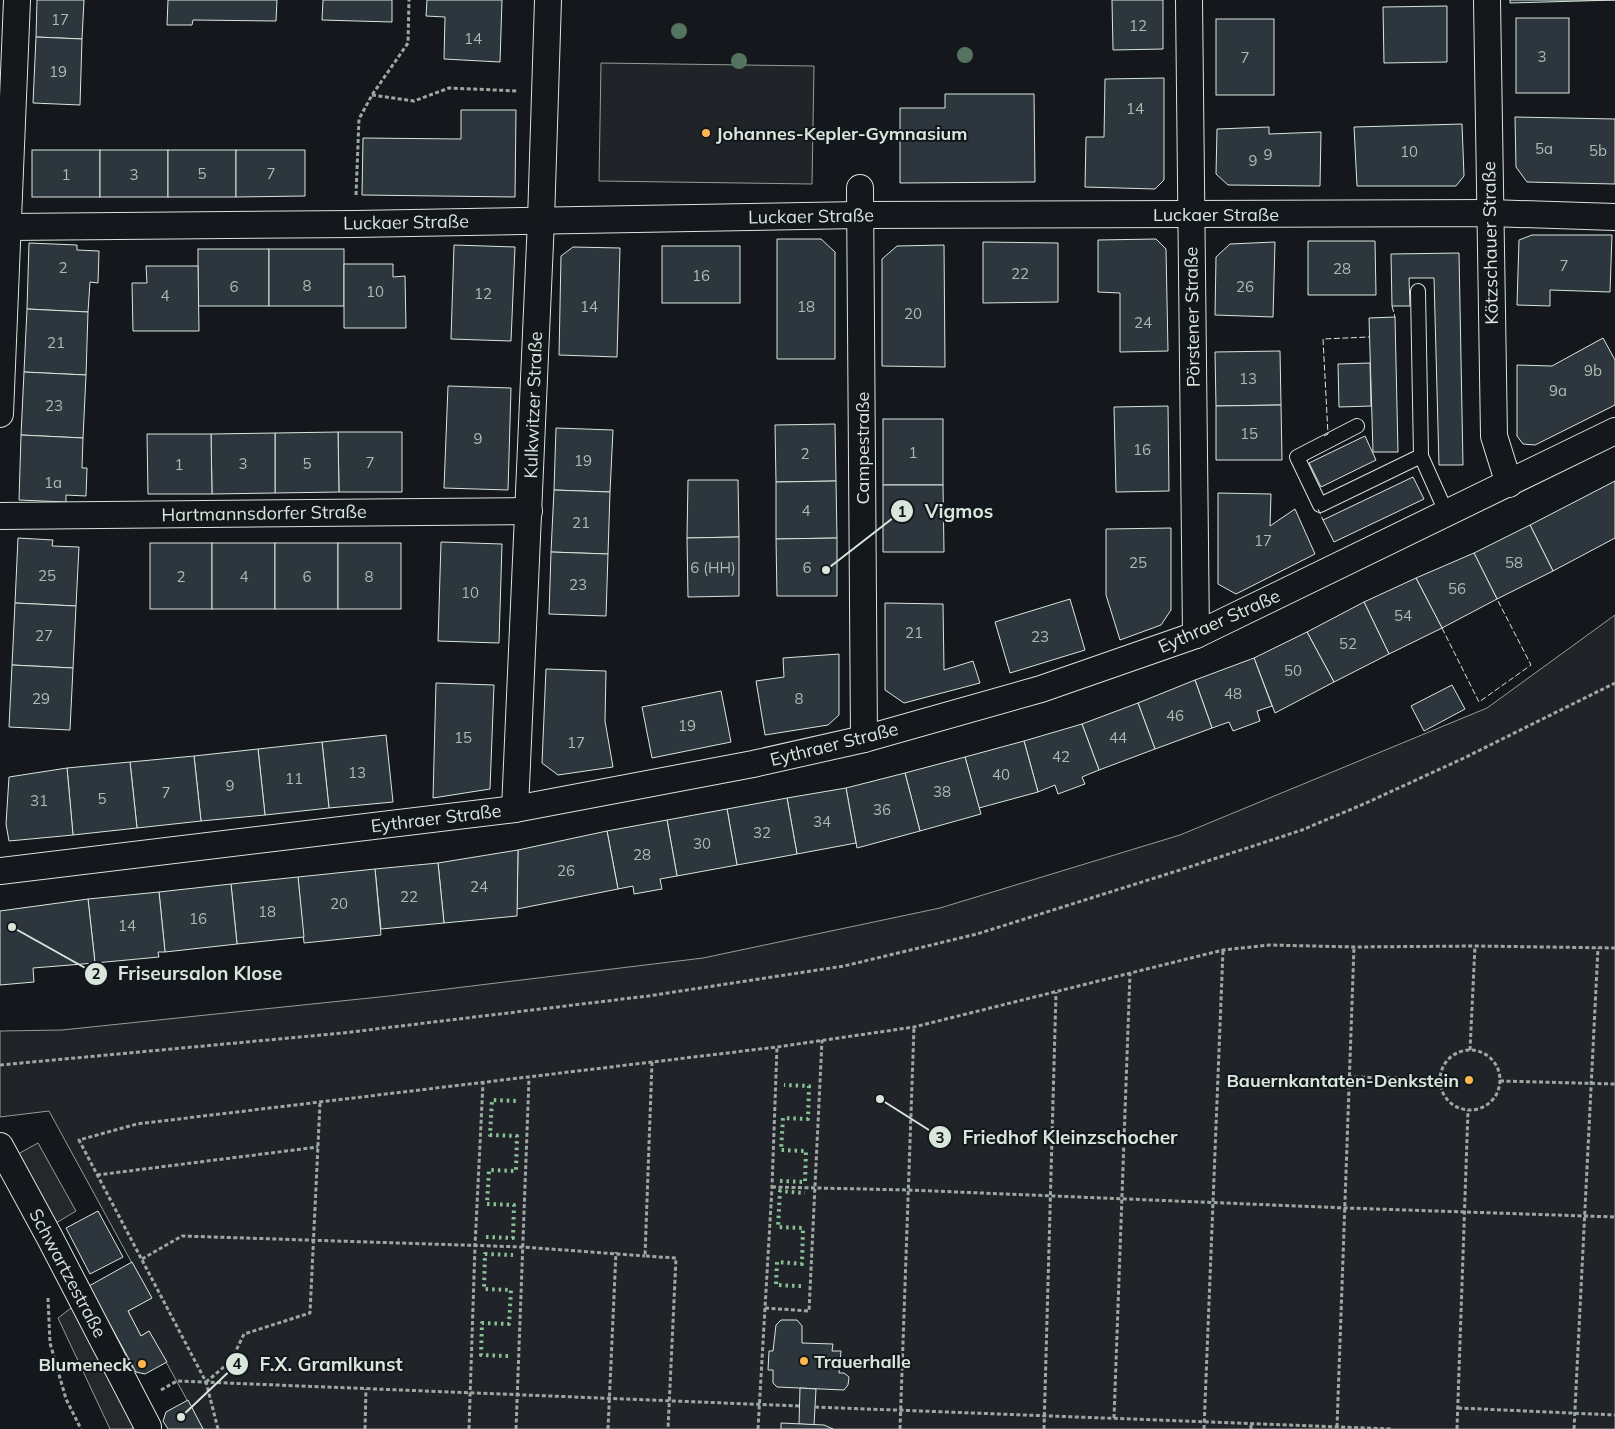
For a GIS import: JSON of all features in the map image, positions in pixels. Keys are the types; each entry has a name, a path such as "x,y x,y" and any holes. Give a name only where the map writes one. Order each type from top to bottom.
{"street":[{"path":"0,414 17,0"},
{"name":"Kulkwitzer Straße","path":"515,809 541,220 548,0"},
{"name":"Pörstener Straße","path":"1189,0 1196,635"},
{"name":"Kötzschauer Straße","path":"1487,0 1494,436 1509,484"},
{"name":"Campestraße","path":"860,188 864,739"},
{"name":"Luckaer Straße","path":"7,226 355,224 860,215 1490,213 1615,217"},
{"name":"Eythraer Straße","path":"0,871 515,809 753,764 864,739 1040,689 1196,635 1615,431"},
{"name":"Hartmannsdorfer Straße","path":"0,516 529,510"},
{"name":"Schwartzestraße","path":"0,1146 143,1416"}],"lane":[{"path":"1418,291 1421,456 1447,514"},
{"path":"1357,426 1297,457 1320,505 1421,456"}],"path":[{"path":"355,224 359,119 372,95 408,43 409,0"},
{"path":"372,95 414,101 449,88 544,93"},
{"path":"0,1065 352,1032 707,987 844,966 977,934 1302,830 1464,758 1615,683"},
{"path":"218,1429 206,1382 79,1140 137,1124 777,1047 914,1026 1222,950 1270,945 1615,948"},
{"path":"1470,1050 1475,946"},
{"path":"1337,1427 1354,947"},
{"path":"1574,1429 1598,948"},
{"path":"1204,1429 1222,950"},
{"path":"1114,1418 1130,973"},
{"path":"1044,1429 1056,992"},
{"path":"900,1429 914,1026"},
{"path":"765,1308 809,1311 822,1040"},
{"path":"758,1429 772,1187 777,1047"},
{"path":"1470,1050 1482,1053 1492,1060 1498,1069 1500,1081 1497,1093 1490,1102 1480,1108 1468,1110 1457,1108 1447,1101 1441,1091 1440,1079 1442,1067 1449,1058 1459,1052 1470,1050"},
{"path":"645,1256 652,1062"},
{"path":"1348,1077 1440,1079"},
{"path":"516,1429 529,1078"},
{"path":"1500,1081 1615,1084"},
{"path":"469,1429 483,1083"},
{"path":"206,1382 231,1361 244,1334 310,1313 320,1103"},
{"path":"1457,1429 1468,1110"},
{"path":"97,1175 318,1147"},
{"path":"772,1187 908,1190 1615,1217"},
{"path":"142,1259 182,1236 523,1247 616,1252 676,1258 668,1429"},
{"path":"608,1429 616,1252"},
{"path":"48,1296 50,1343 66,1399 81,1429"},
{"path":"143,1416 177,1381 799,1406"},
{"path":"365,1429 366,1389"},
{"path":"815,1407 1393,1429"},
{"path":"1458,1408 1615,1415"},
{"path":"1251,1424 1251,1429"}],"shaded area":[{"path":"601,63 814,66 812,184 599,181"},
{"path":"1615,615 1615,1429 203,1429 149,1331 141,1336 128,1311 151,1298 49,1111 0,1117 0,1031 62,1030 389,996 703,958 940,908 1180,835 1487,708"},
{"path":"38,1143 76,1211 56,1223 18,1154"},
{"path":"75,1305 135,1427 131,1429 110,1429 58,1318"}],"building":[{"path":"37,0 84,0 82,39 36,37"},
{"path":"168,0 277,0 276,21 193,20 192,25 167,25"},
{"path":"323,0 392,0 392,22 322,20"},
{"path":"427,0 502,0 500,62 444,59 445,17 426,16"},
{"path":"1112,0 1163,0 1163,49 1113,50"},
{"path":"1510,0 1615,0 1510,3"},
{"path":"1447,6 1447,62 1384,63 1383,7"},
{"path":"1516,18 1569,18 1569,93 1516,93"},
{"path":"1216,19 1274,19 1274,95 1216,95"},
{"path":"36,37 82,39 80,105 33,103"},
{"path":"1164,78 1164,180 1155,189 1085,187 1086,137 1104,137 1105,79"},
{"path":"945,94 1034,94 1035,182 900,183 900,108 945,108"},
{"path":"461,110 516,110 515,197 362,195 363,138 461,139"},
{"path":"1515,117 1615,119 1615,184 1527,182 1516,167"},
{"path":"1462,124 1464,176 1456,186 1357,186 1354,127"},
{"path":"1269,127 1269,134 1321,132 1320,186 1228,185 1216,174 1217,129"},
{"path":"32,150 100,150 100,197 32,197"},
{"path":"100,150 168,150 168,197 100,197"},
{"path":"168,150 236,150 236,197 168,197"},
{"path":"236,150 305,150 305,196 236,197"},
{"path":"1532,235 1612,235 1610,292 1550,290 1550,306 1517,305 1519,240"},
{"path":"777,239 821,239 835,252 835,359 777,359"},
{"path":"1156,239 1166,249 1168,351 1120,352 1120,293 1098,292 1098,240"},
{"path":"1308,241 1375,241 1376,295 1308,295"},
{"path":"983,242 1058,243 1058,302 983,303"},
{"path":"1275,242 1273,317 1215,315 1216,257 1230,244"},
{"path":"29,243 77,245 77,250 99,251 98,283 90,282 88,312 27,309"},
{"path":"454,245 515,247 511,341 451,339"},
{"path":"944,245 945,367 882,366 882,259 897,246"},
{"path":"662,246 740,246 740,303 662,303"},
{"path":"573,247 620,248 617,357 559,355 561,256"},
{"path":"198,249 269,249 269,306 198,306"},
{"path":"269,249 344,249 344,306 269,306"},
{"path":"1459,253 1463,465 1439,465 1434,278 1409,278 1410,306 1392,306 1391,254"},
{"path":"344,264 393,264 393,277 405,276 406,328 344,328"},
{"path":"146,266 198,266 199,331 133,331 132,283 147,283"},
{"path":"27,309 88,312 86,375 24,372"},
{"path":"1395,317 1398,452 1373,452 1369,318"},
{"path":"1603,338 1615,360 1615,405 1535,445 1523,444 1517,436 1517,365 1552,366"},
{"path":"1280,351 1281,405 1216,406 1215,352"},
{"path":"1370,363 1371,406 1339,407 1338,364"},
{"path":"24,372 86,375 83,438 21,435"},
{"path":"448,386 511,388 508,490 444,488"},
{"path":"1281,405 1282,460 1216,460 1216,406"},
{"path":"1168,406 1169,491 1116,492 1114,407"},
{"path":"883,419 943,419 943,485 883,485"},
{"path":"835,424 836,481 776,482 775,425"},
{"path":"556,428 613,430 610,492 554,490"},
{"path":"338,432 402,432 402,492 339,492"},
{"path":"338,432 339,492 275,493 275,433"},
{"path":"275,433 275,493 212,494 211,434"},
{"path":"147,434 211,434 212,494 148,494"},
{"path":"21,435 83,438 82,468 87,468 86,496 66,495 66,502 19,500"},
{"path":"1365,436 1376,460 1321,487 1309,463"},
{"path":"1413,477 1424,499 1334,542 1323,520"},
{"path":"688,480 738,480 739,537 687,538"},
{"path":"836,481 837,538 776,539 776,482"},
{"path":"1615,481 1615,538 1553,571 1530,525"},
{"path":"883,485 943,485 944,552 883,552"},
{"path":"554,490 610,492 608,554 551,552"},
{"path":"1218,493 1271,494 1270,526 1295,509 1315,554 1236,594 1218,584"},
{"path":"1530,525 1553,571 1497,599 1474,553"},
{"path":"1171,528 1171,610 1161,625 1120,640 1106,595 1106,529"},
{"path":"739,537 739,596 688,597 687,538"},
{"path":"18,538 53,540 52,546 79,547 76,606 15,603"},
{"path":"837,538 837,596 777,596 776,539"},
{"path":"441,542 502,544 499,643 438,641"},
{"path":"150,543 212,543 212,609 150,609"},
{"path":"212,543 275,543 275,609 212,609"},
{"path":"275,543 338,543 338,609 275,609"},
{"path":"338,543 401,543 401,609 338,609"},
{"path":"551,552 608,554 606,616 549,614"},
{"path":"1474,553 1497,599 1442,628 1416,578"},
{"path":"1416,578 1442,628 1389,654 1364,602"},
{"path":"1070,599 1085,650 1010,673 995,622"},
{"path":"1364,602 1389,654 1334,682 1307,632"},
{"path":"15,603 76,606 73,668 12,665"},
{"path":"885,603 943,604 944,670 973,661 980,683 904,703 885,690"},
{"path":"1307,632 1334,682 1275,713 1254,658"},
{"path":"839,654 839,715 828,725 765,735 756,681 784,677 783,658"},
{"path":"1254,658 1272,706 1257,711 1260,721 1233,731 1229,722 1212,728 1195,680"},
{"path":"12,665 73,668 70,730 9,727"},
{"path":"546,669 606,671 605,721 613,767 558,775 542,763"},
{"path":"1195,680 1212,728 1155,749 1138,703"},
{"path":"436,683 494,685 490,789 433,798"},
{"path":"1452,685 1465,709 1424,731 1411,706"},
{"path":"721,691 731,742 652,758 642,707"},
{"path":"1138,703 1155,749 1099,770 1082,724"},
{"path":"1082,724 1099,770 1082,777 1085,784 1058,794 1055,785 1038,792 1024,741"},
{"path":"386,735 393,802 329,808 322,742"},
{"path":"1024,741 1038,792 979,808 965,757"},
{"path":"322,742 329,808 265,815 258,749"},
{"path":"258,749 265,815 201,821 194,756"},
{"path":"194,756 201,821 137,828 130,762"},
{"path":"965,757 981,814 920,831 905,773"},
{"path":"130,762 137,828 73,835 67,768"},
{"path":"67,768 73,835 9,841 6,824 9,777"},
{"path":"905,773 920,831 857,848 846,788"},
{"path":"846,788 856,843 797,854 787,798"},
{"path":"787,798 797,854 737,865 727,809"},
{"path":"727,809 737,865 677,876 667,820"},
{"path":"667,820 677,876 660,879 662,889 634,894 633,886 618,889 607,831"},
{"path":"607,831 618,889 517,909 518,850"},
{"path":"518,850 517,916 444,923 438,863"},
{"path":"438,863 444,923 381,929 375,869"},
{"path":"375,869 381,935 304,943 298,877"},
{"path":"298,877 304,937 237,944 231,884"},
{"path":"231,884 237,944 165,952 159,892"},
{"path":"159,892 165,952 158,952 159,957 95,963 88,899"},
{"path":"88,899 95,963 33,968 34,982 0,985 0,911"},
{"path":"98,1211 123,1257 90,1274 66,1228"},
{"path":"132,1262 152,1298 128,1311 141,1336 149,1331 167,1362 145,1374 136,1372 89,1286"},
{"name":"Trauerhalle","path":"781,1320 797,1320 802,1326 802,1343 833,1344 832,1351 841,1351 839,1373 844,1373 849,1377 848,1385 844,1390 777,1387 773,1383 773,1370 768,1370 769,1351 773,1351 776,1325"},
{"path":"800,1388 816,1389 814,1425 799,1424"},
{"path":"188,1400 203,1429 168,1429 163,1421 166,1412"},
{"path":"781,1423 824,1425 833,1429 781,1429"}],"hedge":[{"path":"780,1181 805,1182 806,1151 781,1150 783,1118 808,1119 809,1086 784,1085"},
{"path":"486,1237 513,1238 514,1205 487,1204 489,1170 516,1171 517,1136 490,1135 492,1100 519,1101"},
{"path":"801,1286 776,1285 777,1262 802,1264 803,1228 778,1227 780,1191 805,1193"},
{"path":"508,1356 481,1355 482,1323 509,1324 511,1290 484,1289 485,1254 513,1255"}],"fence":[{"path":"1392,306 1395,317"},
{"path":"1324,436 1328,434 1323,339 1369,337"},
{"path":"1318,509 1323,520"},
{"path":"1442,628 1479,702 1531,665 1497,599"}],"place":[{"name":"Johannes-Kepler-Gymnasium","path":"706,133"},
{"name":"Vigmos","path":"826,570"},
{"name":"Friseursalon Klose","path":"12,927"},
{"name":"Bauernkantaten-Denkstein","path":"1469,1080"},
{"name":"Friedhof Kleinzschocher","path":"880,1099"},
{"name":"Trauerhalle","path":"804,1361"},
{"name":"Blumeneck","path":"142,1364"},
{"name":"F.X. Gramlkunst","path":"181,1417"}]}
